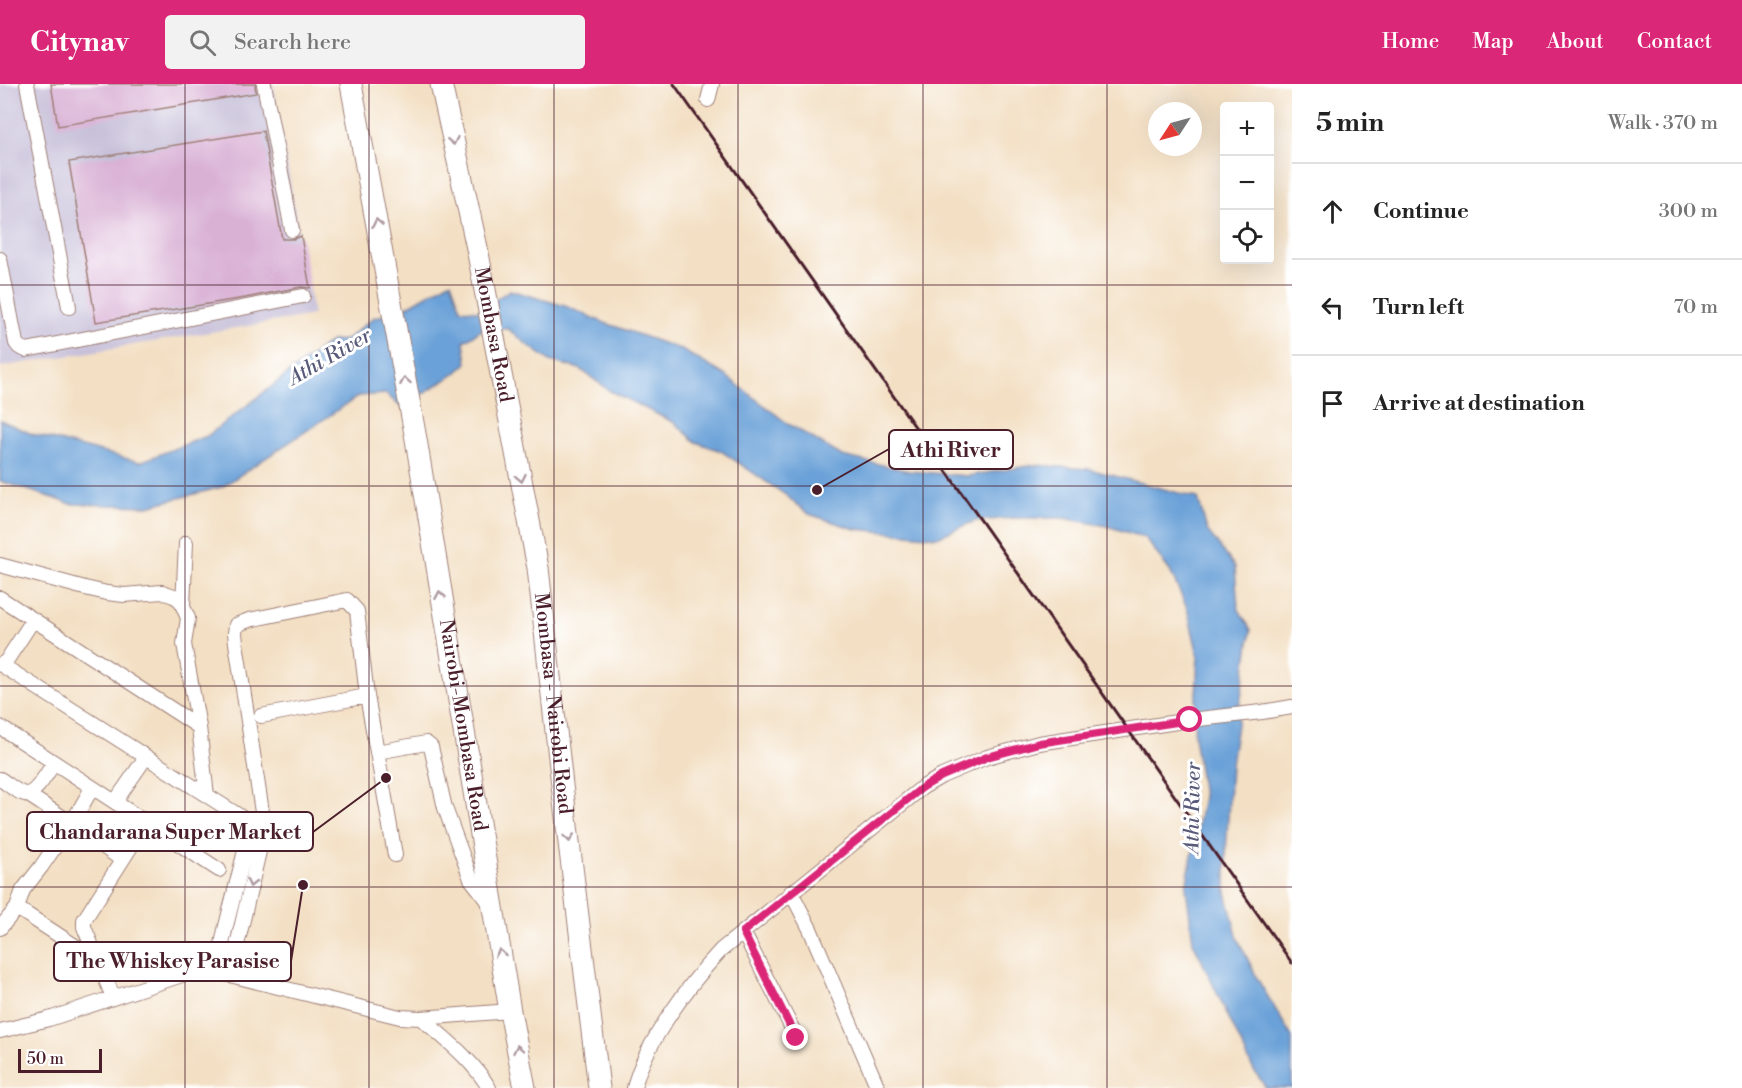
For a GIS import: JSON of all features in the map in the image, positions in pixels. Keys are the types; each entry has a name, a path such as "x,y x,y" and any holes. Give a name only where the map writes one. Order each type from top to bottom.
{"highway":[{"name":"Nairobi-Mombasa Road","path":"351,84 416,439 510,1011"},
{"name":"Mombasa Road","path":"441,84 477,248 510,421"},
{"name":"Mombasa - Nairobi Road","path":"510,421 543,605 562,785 593,1031"},
{"path":"510,1011 525,1088"},
{"path":"589,1088 593,1031"},
{"path":"593,1031 599,1088"}],"street":[{"path":"27,84 69,307"},
{"path":"264,84 292,230"},
{"path":"708,100 712,84"},
{"path":"0,260 16,343 26,350 303,296"},
{"path":"186,543 183,605 188,618 184,644 199,727 207,796"},
{"path":"0,565 107,593 124,595 162,592 174,596 183,605"},
{"path":"0,598 199,727"},
{"path":"230,975 264,819 236,643 236,625 249,620 347,600 357,611 367,696 395,855"},
{"path":"33,620 2,665 207,796 256,832 261,830 264,819"},
{"path":"261,716 367,696"},
{"path":"634,1088 646,1057 670,1014 702,970 721,950 923,787 942,776 987,757 1039,743 1292,707"},
{"path":"0,728 219,870"},
{"path":"377,752 426,743 431,747 445,808 471,879 493,907"},
{"path":"115,802 146,757"},
{"path":"27,794 35,790 54,763"},
{"path":"0,779 22,794 27,794 122,860"},
{"path":"0,928 17,908 23,890 41,867 92,788"},
{"path":"216,973 247,825 245,814 253,809 264,819"},
{"path":"113,997 84,927 84,920 146,822"},
{"path":"791,892 810,929 878,1088"},
{"path":"17,908 98,961"},
{"path":"743,932 796,1038"},
{"path":"0,1031 49,1019 185,974 207,971 400,1017 421,1018 510,1011"},
{"path":"421,1018 468,1060 489,1088"}],"shaded area":[{"path":"0,84 273,84 313,315 0,367"}],"water":[{"path":"451,281 461,309 478,311 510,290 565,306 605,323 680,349 725,375 787,423 842,456 909,471 968,476 1034,465 1089,469 1198,498 1207,530 1235,567 1238,608 1251,630 1231,765 1226,893 1238,939 1258,980 1292,1037 1292,1088 1266,1088 1252,1067 1193,942 1186,887 1203,797 1194,736 1198,655 1187,608 1170,571 1145,538 1107,526 1063,518 975,521 937,537 855,529 809,514 721,451 696,442 675,423 610,391 580,369 550,361 508,329 485,328 464,341 467,363 455,374 401,407 386,394 359,396 222,487 148,506 71,504 0,481 0,420 32,434 140,462 207,436 331,341 346,340 373,318 401,310"}],"building":[{"path":"51,84 255,84 256,93 58,126"},
{"path":"263,131 282,239 301,236 310,288 301,287 96,322 69,162"}],"railway":[{"path":"674,84 1292,963"}],"place":[{"name":"Athi River","path":"817,490"},
{"name":"Chandarana Super Market","path":"386,778"},
{"name":"The Whiskey Parasise","path":"303,885"}],"route":[{"path":"796,1038 743,932 791,892 923,787 942,776 987,757 1039,743 1190,720"}]}
